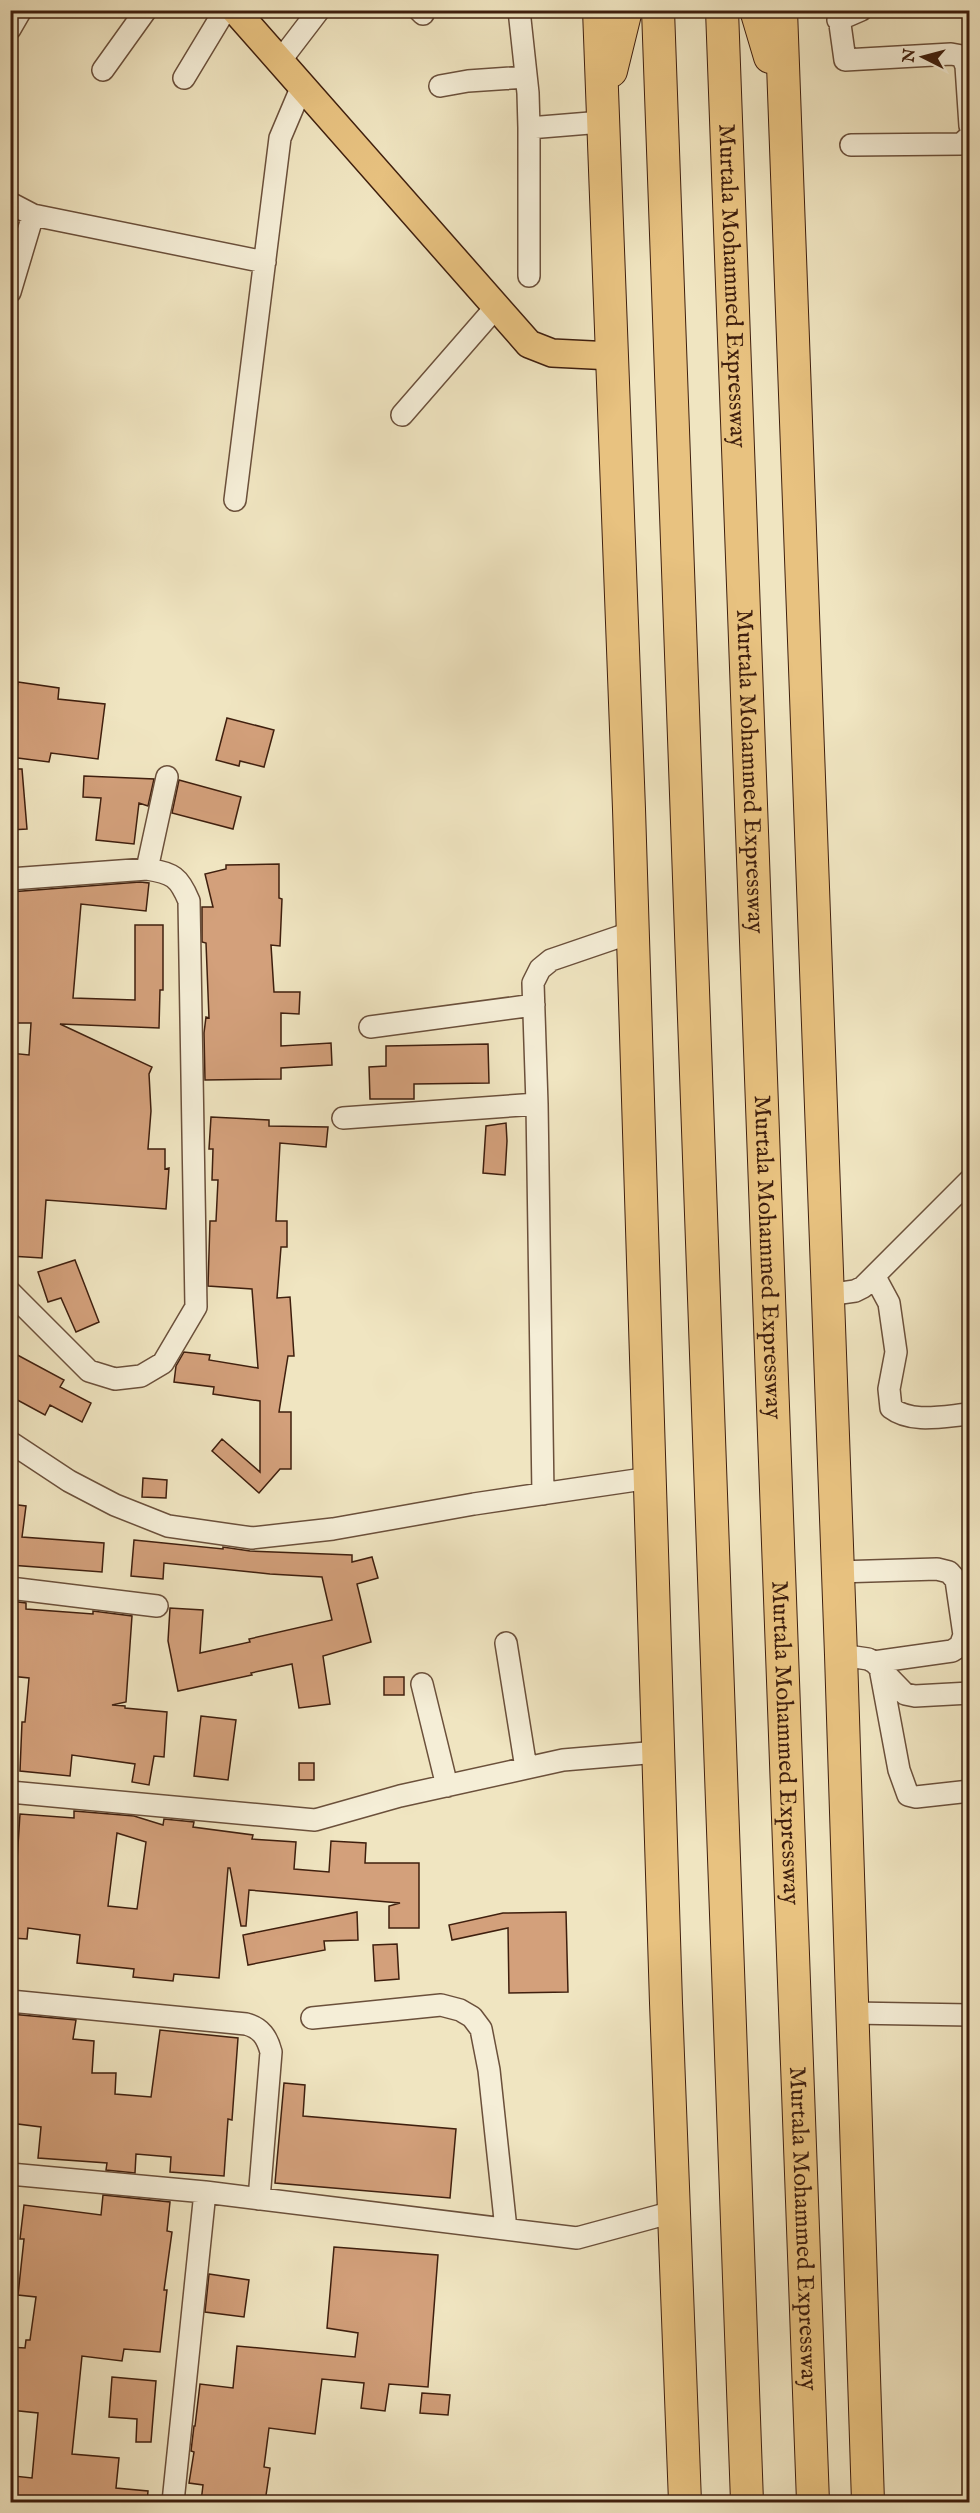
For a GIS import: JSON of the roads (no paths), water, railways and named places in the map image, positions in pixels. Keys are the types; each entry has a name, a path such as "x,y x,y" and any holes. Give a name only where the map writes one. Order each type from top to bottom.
{"highway":[{"path":"599,10 633,932 673,2212 685,2502"},
{"path":"602,133 609,82 626,10"},
{"path":"658,10 747,2502"},
{"name":"Murtala Mohammed Expressway","path":"722,10 813,2502"},
{"path":"756,10 769,53 786,167"},
{"path":"781,10 841,1655 868,2502"}],"main road":[{"path":"235,10 529,344 552,353 612,356"}],"street":[{"path":"10,29 21,10"},
{"path":"104,70 146,10"},
{"path":"184,78 225,10"},
{"path":"280,61 319,10"},
{"path":"519,10 529,128 529,276"},
{"path":"861,10 838,15 845,60 951,54 962,56 966,66 969,126"},
{"path":"440,86 468,81 526,77"},
{"path":"235,500 280,138 302,86"},
{"path":"529,128 602,133"},
{"path":"851,145 961,144 969,136"},
{"path":"10,203 33,215 265,262"},
{"path":"10,292 15,263 33,215"},
{"path":"402,415 496,307"},
{"path":"147,869 167,777"},
{"path":"10,879 147,869 164,872 181,882 189,902 196,1307 163,1363 141,1376 115,1379 89,1371 10,1292"},
{"path":"543,1494 534,983 540,969 551,960 633,932"},
{"path":"370,1027 534,1005"},
{"path":"344,1118 537,1104"},
{"path":"827,1295 855,1291 875,1277 969,1180"},
{"path":"875,1277 889,1303 896,1352 889,1389 891,1408 900,1415 915,1418 969,1414"},
{"path":"10,1442 69,1481 115,1505 168,1526 252,1538 333,1529 650,1478"},
{"path":"837,1572 937,1569 949,1572 956,1580 964,1635 960,1646 952,1651 877,1665"},
{"path":"10,1588 157,1606"},
{"path":"506,1643 526,1768"},
{"path":"841,1655 867,1659 877,1665 905,1694 915,1696 969,1693"},
{"path":"877,1665 899,1770 908,1795 916,1797 969,1791"},
{"path":"422,1684 447,1786"},
{"path":"10,1792 315,1820 400,1796 563,1760 658,1752"},
{"path":"10,2001 246,2024 255,2027 268,2040 271,2052 259,2199"},
{"path":"312,2018 441,2005 460,2010 472,2017 481,2029 489,2070 506,2229"},
{"path":"852,2013 969,2015"},
{"path":"10,2174 205,2192 577,2238 673,2212"},
{"path":"173,2502 205,2192"}]}
